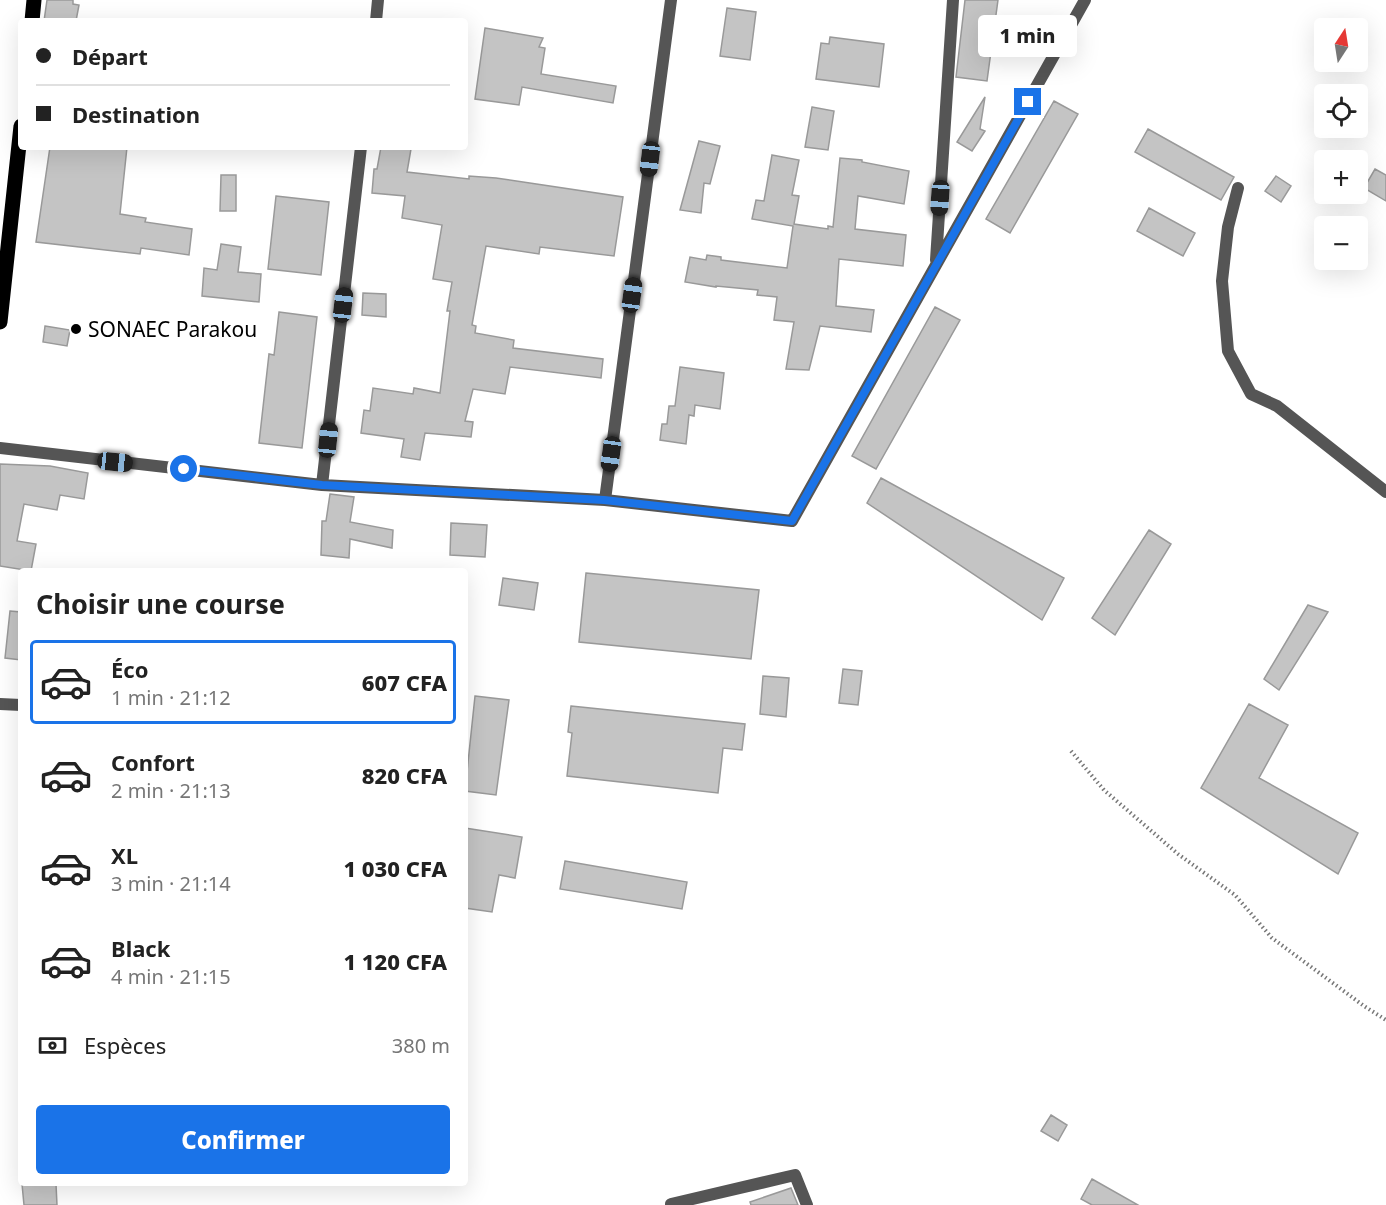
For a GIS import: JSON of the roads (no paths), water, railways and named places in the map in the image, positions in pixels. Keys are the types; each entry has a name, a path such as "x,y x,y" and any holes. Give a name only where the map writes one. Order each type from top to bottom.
{"main road":[{"path":"32,18 34,0"},
{"path":"0,322 18,150"}],"street":[{"path":"376,18 378,0"},
{"path":"604,500 671,0"},
{"path":"936,264 953,0"},
{"path":"0,448 322,485 604,500 792,521 1085,0"},
{"path":"322,485 362,150"},
{"path":"1239,188 1228,227 1222,281 1228,351 1251,394 1277,406 1386,492"},
{"path":"0,704 18,705"},
{"path":"671,1204 795,1175 807,1205"}],"place":[{"name":"SONAEC Parakou","path":"76,329"}]}
